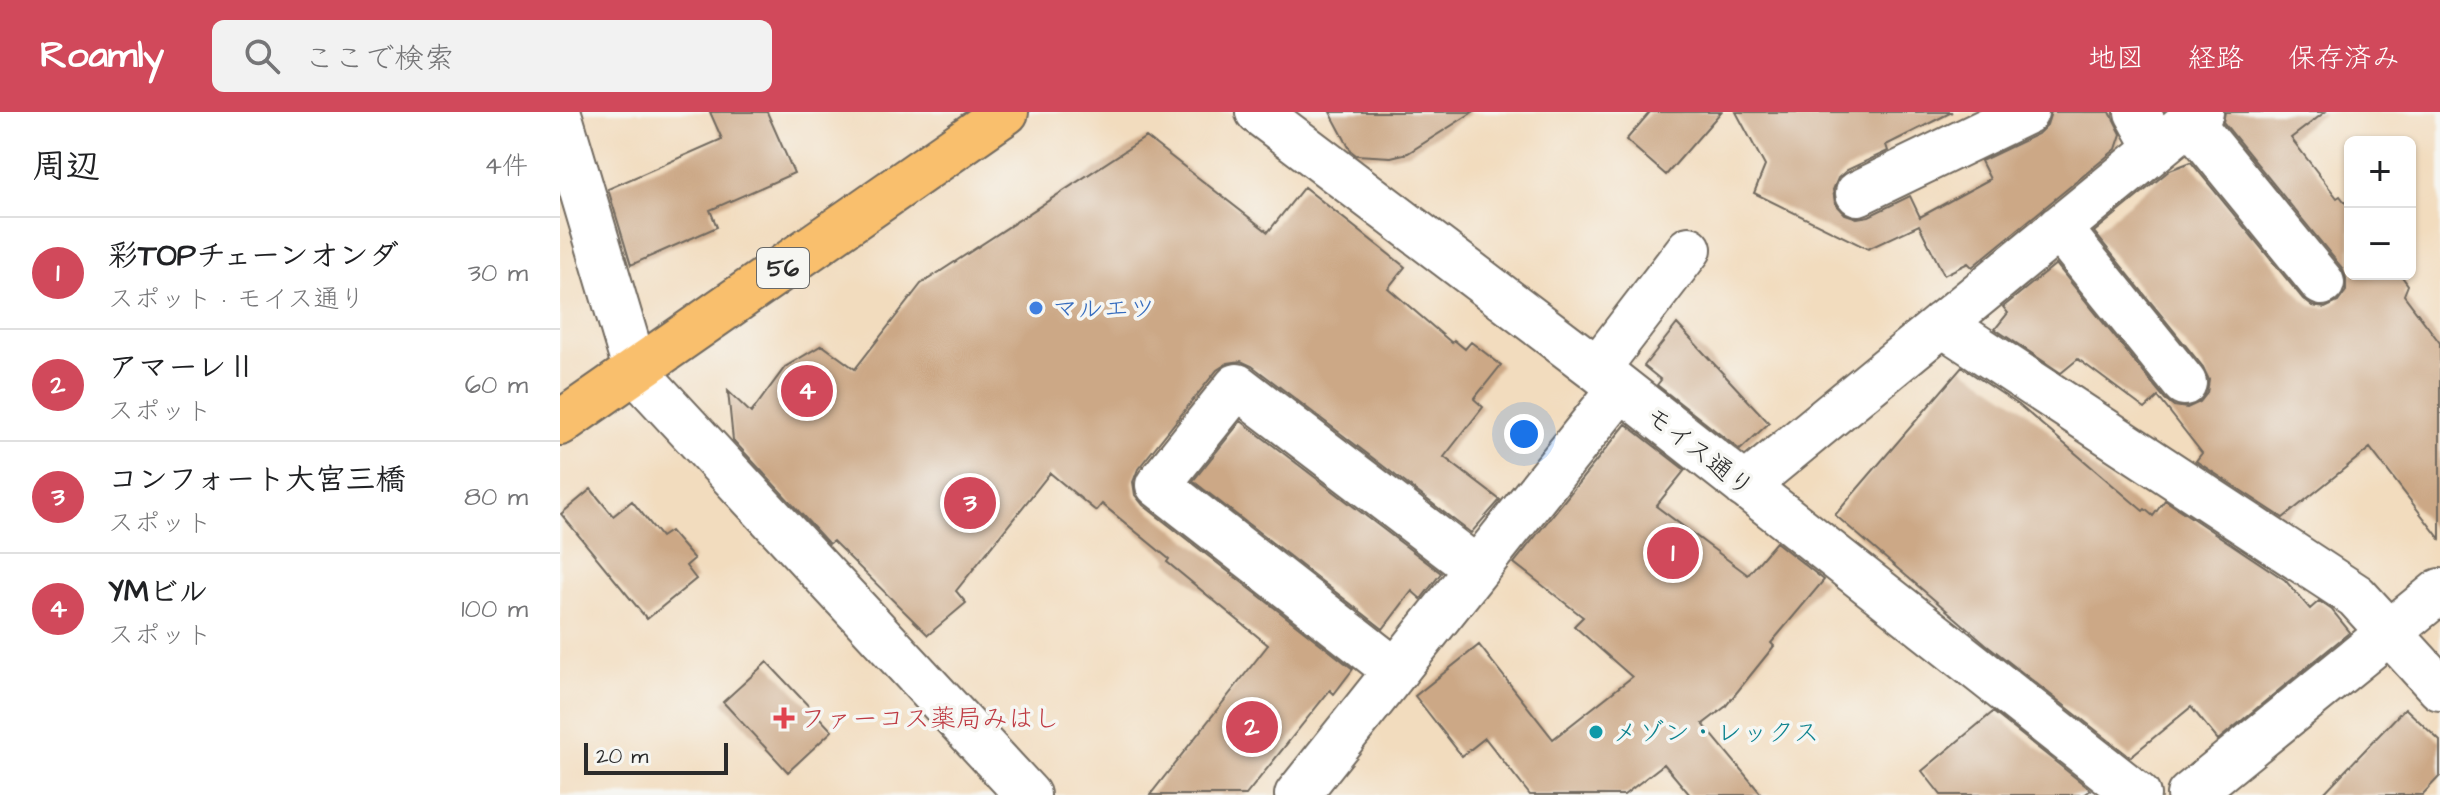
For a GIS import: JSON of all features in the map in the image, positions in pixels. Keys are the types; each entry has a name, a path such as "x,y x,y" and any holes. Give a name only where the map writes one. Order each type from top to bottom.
{"main road":[{"name":"56","path":"560,423 1006,112"}],"street":[{"name":"モイス通り","path":"1258,112 1609,378 2138,795"},
{"path":"1858,193 2026,112"},
{"path":"560,117 636,372 1028,795"},
{"path":"1745,486 2059,228 2147,130 2196,117 2322,283"},
{"path":"2059,228 2184,383"},
{"path":"1297,795 1477,569 1609,378 1689,249"},
{"path":"1942,324 2356,596 2440,688"},
{"path":"1396,671 1158,485 1237,386 1477,569"},
{"path":"2189,795 2440,591"}],"building":[{"path":"710,112 767,112 794,173 710,210 717,227 631,265 608,189 722,139"},
{"path":"1330,112 1473,112 1408,153 1391,157 1356,155"},
{"path":"1650,112 1721,112 1666,175 1626,140"},
{"path":"1736,112 1952,112 1886,145 1888,151 1847,170 1838,178 1833,190 1835,203 1845,214 1857,218 1869,216 1910,196 1920,217 1990,179 1981,161 2038,134 2047,125 2051,112 2110,112 2121,134 2116,149 1972,267 1968,263 1944,275 1919,225 1868,249 1754,193 1765,166"},
{"path":"2225,112 2325,112 2291,138 2337,198 2340,196 2344,201 2344,273 2342,268 2223,122"},
{"path":"1146,137 1268,232 1304,187 1405,267 1388,288 1452,343 1454,340 1465,349 1471,342 1501,365 1474,399 1483,407 1444,457 1500,500 1471,533 1252,366 1241,361 1228,363 1217,370 1138,469 1133,482 1135,495 1143,505 1353,669 1334,694 1330,690 1246,795 1150,795 1268,645 1102,504 1096,511 1050,473 956,591 966,603 928,635 833,541 829,544 733,440 728,391 751,413 785,367 822,345 855,369 921,284"},
{"path":"2191,162 2303,299 2312,306 2325,308 2338,302 2346,291 2346,280 2404,280 2408,285 2404,295 2440,343 2440,539 2370,448 2283,518 2196,461 2202,453 2158,397 2145,409 2078,359 2061,373 1995,329 2008,313 2003,307 2056,264 2165,399 2174,406 2187,408 2200,402 2207,393 2209,380 2203,367 2094,232 2170,170"},
{"path":"1677,324 1769,423 1740,450 1657,385 1661,380 1644,366"},
{"path":"1962,367 2019,405 2143,511 2145,509 2153,516 2165,500 2285,580 2310,609 2319,601 2332,610 2350,632 2218,740 2191,707 2130,757 1986,644 1835,515"},
{"path":"1241,421 1441,573 1421,599 1412,591 1383,629 1193,481"},
{"path":"1626,424 1685,470 1656,506 1748,575 1776,542 1824,580 1771,643 1774,646 1725,707 1703,724 1762,795 1690,795 1664,764 1624,795 1530,795 1485,738 1462,756 1415,696 1479,645 1553,739 1632,677 1574,626 1583,617 1514,563"},
{"path":"591,489 613,516 632,501 661,537 670,531 694,559 686,566 696,579 647,619 561,514"},
{"path":"767,662 832,731 788,772 723,702"},
{"path":"2405,708 2440,741 2440,776 2422,795 2322,795"},
{"path":"1993,712 2091,790 2084,795 1941,795 1922,771"}],"place":[{"name":"マルエツ","path":"1036,308"},
{"name":"YMビル","path":"807,391"},
{"name":"コンフォート大宮三橋","path":"970,503"},
{"name":"彩TOPチェーンオンダ","path":"1673,553"},
{"name":"ファーコス薬局みはし","path":"784,718"},
{"name":"アマーレⅡ","path":"1252,727"},
{"name":"メゾン・レックス","path":"1596,732"}]}
